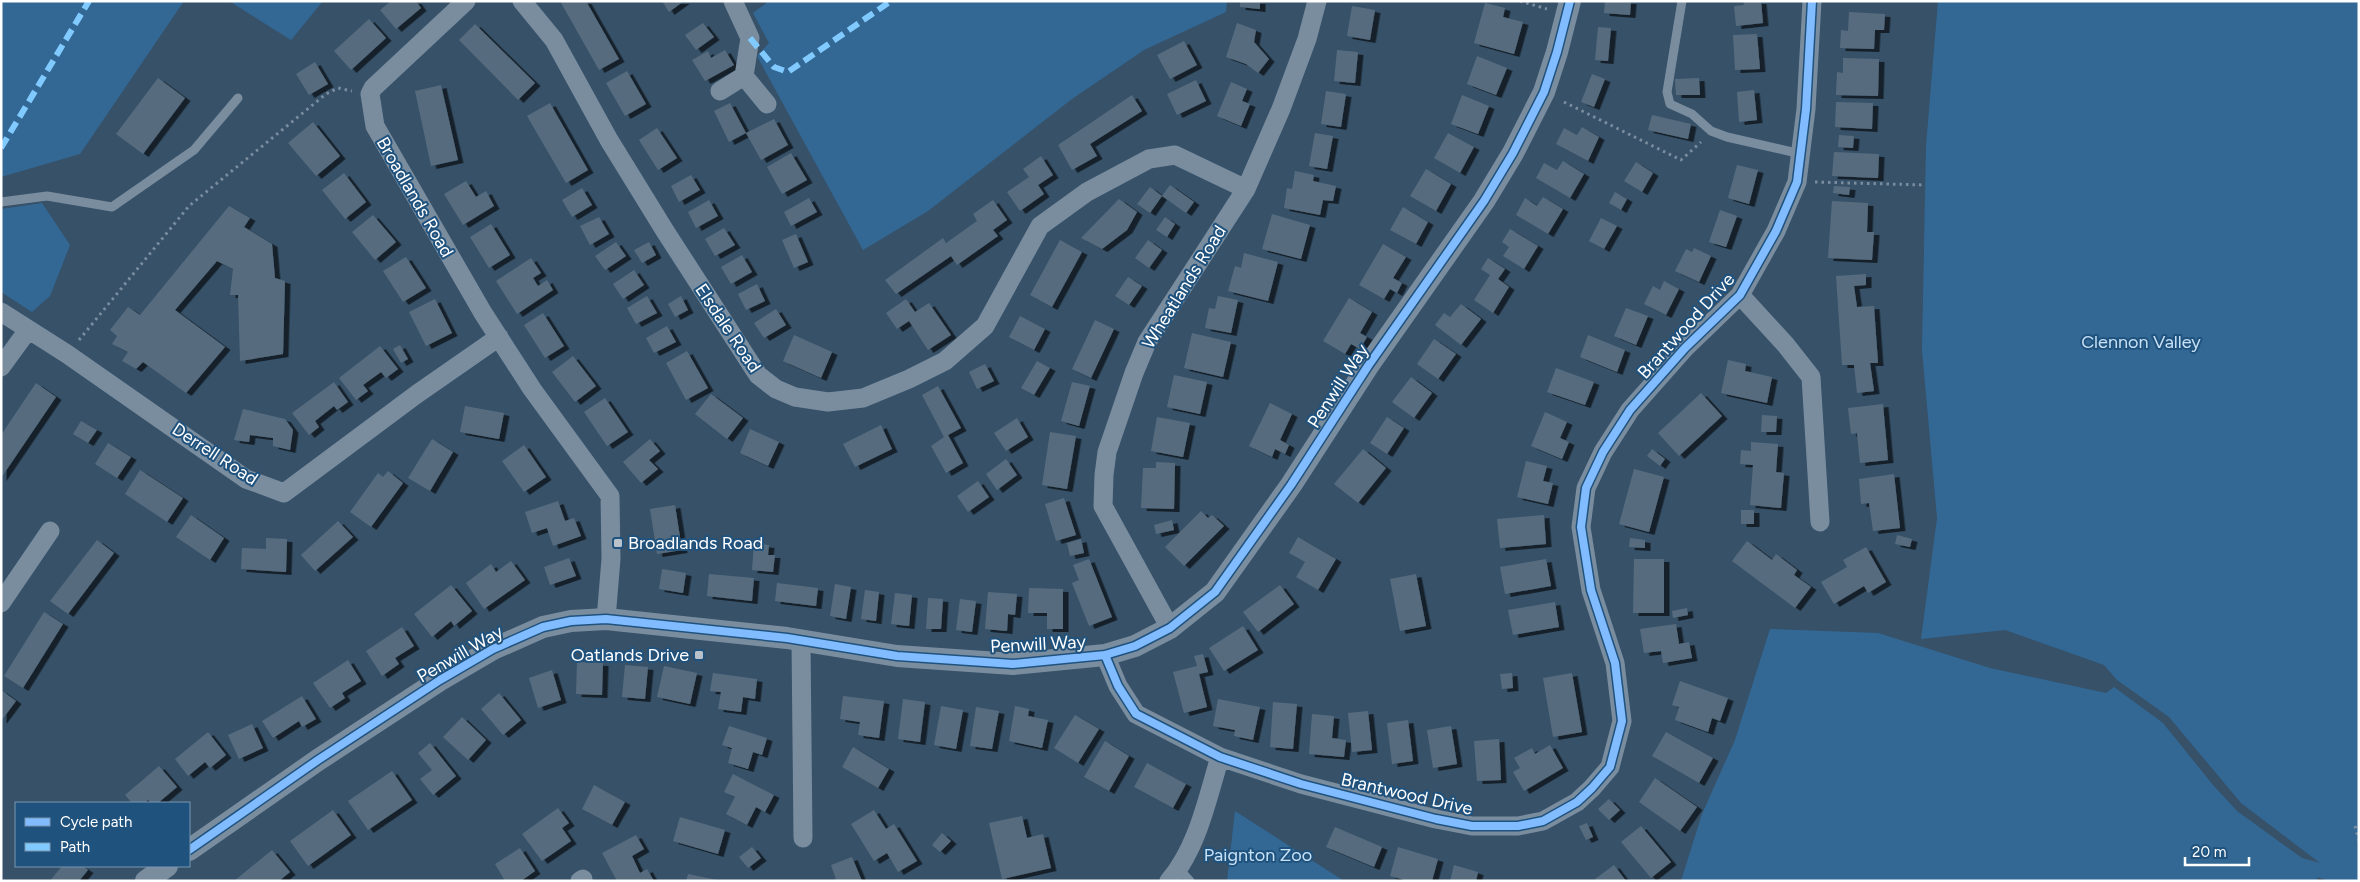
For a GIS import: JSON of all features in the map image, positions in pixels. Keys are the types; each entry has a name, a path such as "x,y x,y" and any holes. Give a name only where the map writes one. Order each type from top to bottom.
{"street":[{"path":"371,91 466,1"},
{"name":"Elsdale Road","path":"522,1 554,40 609,140 680,255 758,374 776,389 795,397 828,402 863,398 909,379 945,361 985,326 1040,226 1087,192 1149,159 1176,155 1246,189"},
{"path":"732,1 750,38 744,76 767,104"},
{"name":"Wheatlands Road","path":"1170,628 1103,506 1107,452 1147,342 1246,189 1281,109 1307,39 1317,1"},
{"name":"Penwill Way","path":"190,849 318,760 492,648 543,627 571,621 606,619 787,638 897,656 1013,664 1105,655 1135,646 1170,628 1215,592 1291,485 1368,366 1484,201 1513,153 1544,92 1557,52 1570,1"},
{"name":"Brantwood Drive","path":"1105,655 1118,686 1136,714 1220,757 1301,784 1436,819 1472,826 1518,826 1543,822 1577,802 1610,767 1622,721 1615,664 1591,590 1581,528 1586,488 1603,452 1630,410 1685,348 1740,295 1776,231 1797,182 1806,109 1812,1"},
{"path":"720,90 744,76"},
{"name":"Broadlands Road","path":"371,91 374,126 425,214 532,389 610,496 611,559 606,619"},
{"path":"1740,295 1785,344 1811,377 1820,522"},
{"name":"Derrell Road","path":"1,312 67,354 246,479 284,493 416,394 499,337"},
{"path":"1,367 28,330"},
{"path":"1,603 50,531"},
{"path":"801,641 803,838"},
{"path":"1179,877 1202,816 1220,757"},
{"path":"146,881 166,867"}],"lane":[{"path":"1682,1 1668,92 1670,104 1692,114 1711,132 1801,154"},
{"path":"1,202 47,196 112,207 194,150 238,98"}],"path":[{"path":"67,354 188,206 326,94 338,88 371,91"},
{"path":"1544,92 1681,160"},
{"path":"1797,182 1925,184"},
{"path":"2355,826 2359,841"}],"green space":[{"path":"1,1 184,1 80,154 1,177"},
{"path":"229,1 323,1 291,40"},
{"path":"769,1 1227,1 1226,12 1144,50 1072,99 928,211 863,250 757,56 769,43 753,13"},
{"name":"Clennon Valley","path":"1938,1 2359,1 2359,881 2329,881 2317,877 2318,881 1681,881 1702,814 1735,740 1770,629 1878,633 1990,668 2106,693 2114,687 2163,723 2213,785 2237,811 2302,858 2320,863 2241,803 2169,717 2117,680 2104,665 2005,630 1921,639 1937,518 1922,350 1926,146"},
{"path":"42,203 70,245 50,296 32,312 1,292 1,209"},
{"name":"Paignton Zoo","path":"1235,811 1344,881 1227,881"}],"building":[{"path":"391,1 416,1 421,8 396,29 380,10"},
{"path":"560,1 586,1 619,59 599,70"},
{"path":"662,1 684,1 669,12"},
{"path":"1240,1 1260,1 1260,9 1240,7"},
{"path":"1605,1 1631,1 1630,15 1604,13"},
{"path":"1743,1 1761,1 1763,23 1736,26 1734,6 1744,5"},
{"path":"1485,3 1505,8 1503,17 1523,22 1514,54 1474,43"},
{"path":"1352,6 1375,10 1370,40 1347,36"},
{"path":"1849,12 1885,14 1884,30 1875,30 1874,49 1840,48 1841,30 1848,31"},
{"path":"369,19 386,38 351,70 334,51"},
{"path":"703,23 714,37 696,50 685,35"},
{"path":"1237,23 1256,30 1254,42 1269,59 1258,73 1246,64 1226,57"},
{"path":"475,24 535,83 518,100 459,40"},
{"path":"1598,27 1611,28 1608,61 1595,60"},
{"path":"1757,34 1760,69 1735,70 1733,35"},
{"path":"1184,41 1197,65 1170,79 1157,55"},
{"path":"725,50 734,65 705,81 692,60 708,51 711,58"},
{"path":"1337,50 1358,52 1355,83 1334,81"},
{"path":"1477,56 1507,68 1496,95 1467,84"},
{"path":"1843,58 1879,59 1878,96 1836,95 1837,72 1843,73"},
{"path":"315,62 328,84 309,95 296,74"},
{"path":"627,71 646,104 625,116 606,83"},
{"path":"1592,74 1605,79 1594,107 1581,102"},
{"path":"158,78 185,98 143,154 116,134"},
{"path":"1699,78 1700,95 1676,95 1675,79"},
{"path":"1196,80 1206,101 1177,115 1167,94"},
{"path":"1231,82 1247,89 1242,101 1250,104 1241,126 1217,116"},
{"path":"441,85 458,160 431,166 415,91"},
{"path":"1754,90 1757,120 1739,122 1737,92"},
{"path":"1326,91 1346,94 1341,127 1321,124"},
{"path":"1132,95 1142,111 1090,144 1097,156 1072,170 1058,145"},
{"path":"1462,95 1489,106 1478,134 1451,124"},
{"path":"1836,102 1873,103 1872,129 1835,127"},
{"path":"550,103 588,170 566,183 527,116"},
{"path":"730,103 746,133 729,142 714,111"},
{"path":"1652,115 1691,124 1688,139 1648,130"},
{"path":"774,119 788,145 761,160 746,133"},
{"path":"313,122 340,156 316,176 288,143"},
{"path":"1582,127 1599,137 1588,161 1556,144 1564,128 1577,135"},
{"path":"657,128 677,158 658,170 639,140"},
{"path":"1315,133 1333,136 1327,169 1309,166"},
{"path":"1448,133 1474,147 1460,173 1434,158"},
{"path":"1839,135 1854,136 1853,148 1838,147"},
{"path":"1834,152 1879,154 1878,178 1832,176"},
{"path":"791,153 807,180 782,194 767,167"},
{"path":"1041,156 1053,175 1038,185 1044,194 1020,211 1007,192 1029,177 1023,169"},
{"path":"1563,161 1584,174 1570,198 1536,178 1544,163 1557,170"},
{"path":"1636,162 1653,173 1642,192 1624,181"},
{"path":"1737,165 1758,170 1749,204 1728,198"},
{"path":"1426,169 1451,184 1436,211 1410,196"},
{"path":"1295,171 1314,175 1313,181 1336,186 1333,201 1323,200 1320,215 1284,208 1287,188 1292,189"},
{"path":"344,173 366,202 345,219 322,190"},
{"path":"691,175 700,190 679,202 671,186"},
{"path":"466,181 476,197 486,191 494,206 463,225 444,194"},
{"path":"1170,185 1194,202 1186,213 1162,196"},
{"path":"1834,186 1850,187 1849,195 1833,193"},
{"path":"1150,187 1162,196 1150,213 1137,204"},
{"path":"582,188 592,205 572,217 562,200"},
{"path":"1615,192 1627,199 1621,210 1609,203"},
{"path":"1543,197 1563,209 1548,234 1516,215 1525,198 1537,206"},
{"path":"809,198 817,212 791,226 784,212"},
{"path":"1119,199 1137,212 1127,230 1102,249 1081,238"},
{"path":"709,200 718,216 696,228 688,212"},
{"path":"993,200 1007,220 993,230 998,236 957,265 951,256 896,294 885,280 943,238 946,243 977,221 973,214"},
{"path":"1832,201 1868,203 1867,232 1874,232 1872,260 1828,258"},
{"path":"229,206 250,218 244,227 272,244 275,278 285,281 283,354 240,361 238,295 230,295 233,269 217,261 175,310 225,347 186,393 143,362 136,369 122,361 128,352 112,344 117,336 110,330 128,307 140,315"},
{"path":"1403,207 1428,222 1416,244 1390,230"},
{"path":"1720,210 1737,216 1726,247 1709,242"},
{"path":"1272,214 1310,225 1301,259 1262,249"},
{"path":"373,215 396,242 375,260 352,232"},
{"path":"599,217 609,234 590,245 580,226"},
{"path":"1165,217 1175,224 1167,237 1156,230"},
{"path":"1601,218 1617,226 1604,249 1589,241"},
{"path":"491,224 510,255 489,268 470,237"},
{"path":"724,228 735,245 715,256 705,239"},
{"path":"1510,229 1538,246 1524,269 1503,256 1509,247 1502,242"},
{"path":"796,234 808,262 794,268 782,240"},
{"path":"1060,240 1082,252 1052,307 1030,295"},
{"path":"1148,240 1162,250 1149,268 1135,258"},
{"path":"616,242 626,256 605,270 595,256"},
{"path":"649,242 656,255 642,263 634,250"},
{"path":"1383,244 1406,257 1393,278 1402,283 1397,293 1390,289 1384,299 1359,285"},
{"path":"1694,248 1711,256 1699,282 1675,271 1686,249 1692,252"},
{"path":"1244,253 1278,262 1268,301 1228,291 1235,266 1241,268"},
{"path":"742,255 752,272 731,284 721,267"},
{"path":"406,257 426,288 403,302 383,271"},
{"path":"531,258 541,273 533,278 538,286 547,280 553,290 517,314 496,281"},
{"path":"1488,258 1505,269 1498,279 1509,287 1493,313 1474,300 1490,275 1481,269"},
{"path":"634,270 644,285 623,299 613,284"},
{"path":"1866,274 1866,285 1854,286 1857,307 1874,306 1878,363 1870,363 1874,391 1857,393 1854,365 1842,365 1836,276"},
{"path":"1128,277 1142,286 1129,305 1115,296"},
{"path":"1664,281 1679,289 1666,315 1644,304 1653,286 1660,290"},
{"path":"757,284 765,301 746,310 738,294"},
{"path":"647,296 657,313 636,324 627,308"},
{"path":"681,296 688,310 675,317 668,304"},
{"path":"1218,296 1238,300 1231,333 1205,328 1209,308 1215,309"},
{"path":"1349,298 1372,312 1360,333 1367,337 1360,349 1351,344 1345,354 1323,341"},
{"path":"435,299 452,333 426,346 409,312"},
{"path":"906,299 915,312 929,303 951,335 928,350 909,321 897,329 886,313"},
{"path":"1461,304 1481,319 1461,345 1435,325 1444,313 1450,317"},
{"path":"1626,308 1648,316 1636,345 1614,336"},
{"path":"776,309 786,325 764,338 754,323"},
{"path":"543,313 564,346 545,358 524,325"},
{"path":"1020,316 1045,329 1034,350 1009,337"},
{"path":"1095,320 1114,329 1091,378 1072,369"},
{"path":"667,326 676,342 654,353 646,338"},
{"path":"1192,333 1231,342 1223,377 1184,368"},
{"path":"794,335 832,352 821,378 783,361"},
{"path":"1588,335 1625,350 1617,372 1580,357"},
{"path":"1434,339 1456,354 1438,379 1417,364"},
{"path":"400,345 408,359 401,363 393,349"},
{"path":"380,346 398,369 386,378 381,372 363,385 368,391 356,400 339,378"},
{"path":"687,351 708,388 686,400 666,363"},
{"path":"573,356 596,386 575,402 552,372"},
{"path":"1728,360 1746,364 1745,371 1772,377 1767,403 1721,393"},
{"path":"1037,361 1050,368 1034,395 1021,388"},
{"path":"985,364 994,381 977,389 969,372"},
{"path":"1556,368 1594,382 1585,405 1547,392"},
{"path":"1174,375 1207,382 1200,414 1167,407"},
{"path":"1411,377 1432,393 1414,418 1392,402"},
{"path":"334,382 348,402 337,410 334,406 315,421 319,427 309,435 292,413"},
{"path":"1072,382 1090,386 1079,426 1061,421"},
{"path":"36,383 56,397 1,478 1,435"},
{"path":"938,386 961,428 948,435 963,463 946,473 931,446 944,437 922,395"},
{"path":"1701,393 1722,416 1679,456 1658,433"},
{"path":"711,394 743,418 727,439 695,414"},
{"path":"605,398 628,432 607,446 584,412"},
{"path":"1270,403 1292,414 1280,440 1289,445 1285,454 1275,449 1272,457 1249,446"},
{"path":"1883,404 1888,460 1860,463 1857,433 1851,434 1848,408"},
{"path":"465,406 504,413 499,439 460,432"},
{"path":"243,409 285,419 293,430 290,450 273,446 273,438 250,435 249,442 234,440"},
{"path":"1545,412 1567,422 1560,438 1569,442 1562,459 1531,446"},
{"path":"1762,415 1777,416 1776,432 1761,432"},
{"path":"1157,417 1190,423 1183,457 1151,451"},
{"path":"1387,417 1404,428 1387,454 1370,443"},
{"path":"1017,418 1028,437 1006,451 994,433"},
{"path":"81,421 97,430 88,443 73,434"},
{"path":"881,425 892,449 855,467 843,444"},
{"path":"750,429 779,442 768,466 740,453"},
{"path":"1050,432 1076,436 1067,489 1042,485"},
{"path":"432,439 453,452 430,491 408,478"},
{"path":"650,439 660,451 649,460 658,469 641,483 623,462"},
{"path":"1751,442 1778,444 1776,472 1784,473 1781,508 1750,505 1753,465 1740,464 1741,450 1751,451"},
{"path":"108,443 131,457 117,478 95,464"},
{"path":"524,445 546,477 524,492 502,461"},
{"path":"1363,449 1386,468 1358,503 1334,484"},
{"path":"1652,449 1665,459 1660,466 1647,456"},
{"path":"1006,459 1017,475 997,490 986,474"},
{"path":"1526,461 1547,466 1543,481 1553,483 1548,504 1517,497"},
{"path":"1156,462 1175,463 1174,509 1141,508 1143,468 1156,468"},
{"path":"1634,469 1664,477 1649,532 1619,524"},
{"path":"140,470 183,498 167,522 125,494"},
{"path":"388,471 403,483 371,527 350,512 378,473 383,477"},
{"path":"1894,474 1900,528 1873,531 1869,503 1861,504 1859,479"},
{"path":"978,481 989,497 968,512 957,496"},
{"path":"1064,498 1076,535 1056,541 1045,504"},
{"path":"558,501 565,521 574,518 581,536 553,546 547,528 532,533 525,512"},
{"path":"675,505 682,550 657,554 650,509"},
{"path":"1741,510 1754,510 1754,524 1741,524"},
{"path":"1201,511 1208,518 1212,515 1224,526 1184,566 1165,547"},
{"path":"191,515 224,538 210,560 176,537"},
{"path":"1544,515 1546,544 1500,548 1497,519"},
{"path":"1172,520 1174,530 1156,534 1154,525"},
{"path":"338,521 353,537 315,571 301,555"},
{"path":"1897,535 1912,539 1910,547 1895,544"},
{"path":"1298,537 1336,559 1318,590 1296,577 1305,562 1289,553"},
{"path":"266,538 287,539 286,572 241,569 242,548 266,549"},
{"path":"1630,538 1645,540 1645,548 1629,547"},
{"path":"1081,539 1084,553 1070,556 1067,543"},
{"path":"97,540 114,553 68,614 50,601"},
{"path":"1747,541 1772,560 1776,554 1797,570 1794,575 1811,587 1795,608 1732,561"},
{"path":"754,543 769,545 768,555 775,555 773,572 752,570"},
{"path":"1866,547 1886,582 1868,593 1864,586 1834,604 1821,582 1847,567 1843,560"},
{"path":"569,558 576,576 550,585 544,567"},
{"path":"1089,559 1112,617 1089,626 1072,583 1079,580 1073,565"},
{"path":"1546,559 1551,586 1505,594 1500,567"},
{"path":"1634,559 1664,559 1664,613 1633,613"},
{"path":"511,561 525,580 484,609 466,583 491,564 496,572"},
{"path":"662,569 686,573 683,593 659,589"},
{"path":"709,574 754,578 752,601 707,596"},
{"path":"1416,574 1426,626 1400,631 1390,579"},
{"path":"777,583 818,588 816,606 775,601"},
{"path":"835,584 851,587 846,619 830,616"},
{"path":"451,585 472,611 454,626 451,621 432,637 414,614"},
{"path":"1280,585 1294,604 1258,632 1243,612"},
{"path":"1029,588 1063,589 1063,629 1047,629 1047,613 1028,613"},
{"path":"865,590 879,592 876,621 861,619"},
{"path":"988,592 1017,594 1015,615 1008,614 1007,631 985,629"},
{"path":"895,593 912,595 909,626 891,624"},
{"path":"928,598 943,599 941,629 926,629"},
{"path":"960,599 976,601 972,632 956,630"},
{"path":"1555,602 1559,627 1513,635 1508,610"},
{"path":"1687,608 1688,615 1673,618 1672,611"},
{"path":"44,612 63,624 23,688 4,676"},
{"path":"1676,624 1679,644 1689,642 1692,658 1663,663 1661,651 1644,653 1640,629"},
{"path":"1243,626 1258,650 1224,671 1209,648"},
{"path":"402,627 414,646 395,658 399,664 382,676 366,651"},
{"path":"1203,654 1208,672 1199,674 1207,707 1184,713 1173,672 1197,666 1194,656"},
{"path":"348,660 361,681 342,693 345,698 330,708 313,683"},
{"path":"577,662 603,663 602,695 576,694"},
{"path":"625,665 648,667 645,699 622,697"},
{"path":"664,666 697,673 690,704 657,697"},
{"path":"552,670 561,700 538,708 529,678"},
{"path":"713,673 757,679 755,699 743,697 741,712 718,709 721,692 710,691"},
{"path":"1512,673 1513,688 1502,689 1500,674"},
{"path":"1572,673 1582,732 1553,737 1543,678"},
{"path":"1680,681 1728,698 1720,721 1712,718 1708,732 1675,720 1679,707 1672,705"},
{"path":"1,690 16,701 1,721"},
{"path":"499,693 521,720 503,735 481,709"},
{"path":"302,696 316,719 302,727 299,721 273,738 262,721"},
{"path":"843,696 884,701 879,738 858,735 860,722 840,719"},
{"path":"903,699 925,702 920,742 898,739"},
{"path":"1218,699 1260,707 1253,740 1234,736 1235,730 1213,726"},
{"path":"1273,702 1297,704 1293,749 1270,747"},
{"path":"941,706 963,710 956,749 934,745"},
{"path":"1015,706 1029,709 1028,716 1048,720 1042,748 1009,741"},
{"path":"976,707 999,711 992,749 970,746"},
{"path":"1368,711 1372,750 1352,752 1348,713"},
{"path":"1312,714 1334,716 1332,738 1346,740 1344,757 1309,754"},
{"path":"1075,715 1099,729 1078,763 1054,748"},
{"path":"462,717 486,740 468,760 443,737"},
{"path":"1408,720 1413,761 1392,764 1387,723"},
{"path":"252,724 263,748 239,759 228,735"},
{"path":"729,726 767,738 762,755 753,752 748,769 728,763 732,748 722,745"},
{"path":"1451,726 1457,764 1433,768 1427,730"},
{"path":"208,732 226,755 210,768 205,762 188,776 175,759"},
{"path":"1666,732 1713,758 1699,783 1652,756"},
{"path":"1499,739 1501,780 1477,781 1474,741"},
{"path":"1105,741 1129,756 1109,791 1084,777"},
{"path":"430,743 456,776 433,795 420,779 432,770 418,753"},
{"path":"1550,745 1563,768 1524,791 1513,772 1520,768 1514,758 1532,748 1535,754"},
{"path":"853,747 889,769 878,788 842,767"},
{"path":"1147,763 1186,784 1173,808 1134,787"},
{"path":"159,766 177,787 159,802 150,802 148,800 146,802 131,802 125,795"},
{"path":"392,771 412,800 368,830 348,801"},
{"path":"733,774 774,795 765,812 756,807 747,825 726,814 735,797 724,792"},
{"path":"1655,778 1697,807 1680,831 1639,802"},
{"path":"594,785 625,802 612,825 582,809"},
{"path":"1609,799 1620,810 1609,820 1598,809"},
{"path":"558,808 569,823 562,828 571,841 542,861 522,834"},
{"path":"333,810 351,835 308,866 290,841"},
{"path":"874,810 886,829 894,824 917,861 898,872 887,853 874,861 851,824"},
{"path":"1022,816 1027,838 1043,834 1051,868 1002,879 989,823"},
{"path":"680,817 725,830 718,854 673,841"},
{"path":"1587,823 1593,837 1586,840 1579,826"},
{"path":"1641,826 1671,862 1651,878 1621,842"},
{"path":"1335,827 1382,847 1374,867 1326,847"},
{"path":"942,833 951,841 940,852 932,845"},
{"path":"636,835 644,849 632,856 640,873 647,869 654,881 617,881 602,853"},
{"path":"752,847 761,858 748,868 739,857"},
{"path":"1398,847 1438,859 1432,881 1408,881 1390,876"},
{"path":"520,848 535,871 521,881 505,881 495,864"},
{"path":"272,850 290,872 279,881 234,881"},
{"path":"852,857 862,881 831,881 836,879 831,865"},
{"path":"1454,865 1478,872 1476,881 1450,881"},
{"path":"1614,865 1626,881 1596,881 1595,879"},
{"path":"61,867 84,867 88,870 79,881 50,881"},
{"path":"688,874 717,880 717,881 686,881"}],"marked path":[{"path":"1,148 89,1"},
{"path":"750,38 774,67 788,72 891,1"}],"cycle path":[{"path":"190,849 318,760 440,680 493,649 543,627 571,621 606,619 787,638 897,656 1013,664 1105,655 1135,646 1170,628 1215,592 1291,485 1368,366 1484,201 1513,153 1544,92 1557,52 1570,1"},
{"path":"1105,655 1118,686 1136,714 1220,757 1301,784 1436,819 1472,826 1518,826 1543,821 1577,802 1610,767 1622,721 1615,663 1591,590 1581,527 1586,488 1603,452 1630,410 1685,348 1740,295 1776,231 1797,182 1806,109 1812,1"}],"place":[{"name":"Broadlands Road","path":"618,543"},
{"name":"Oatlands Drive","path":"699,655"}]}
